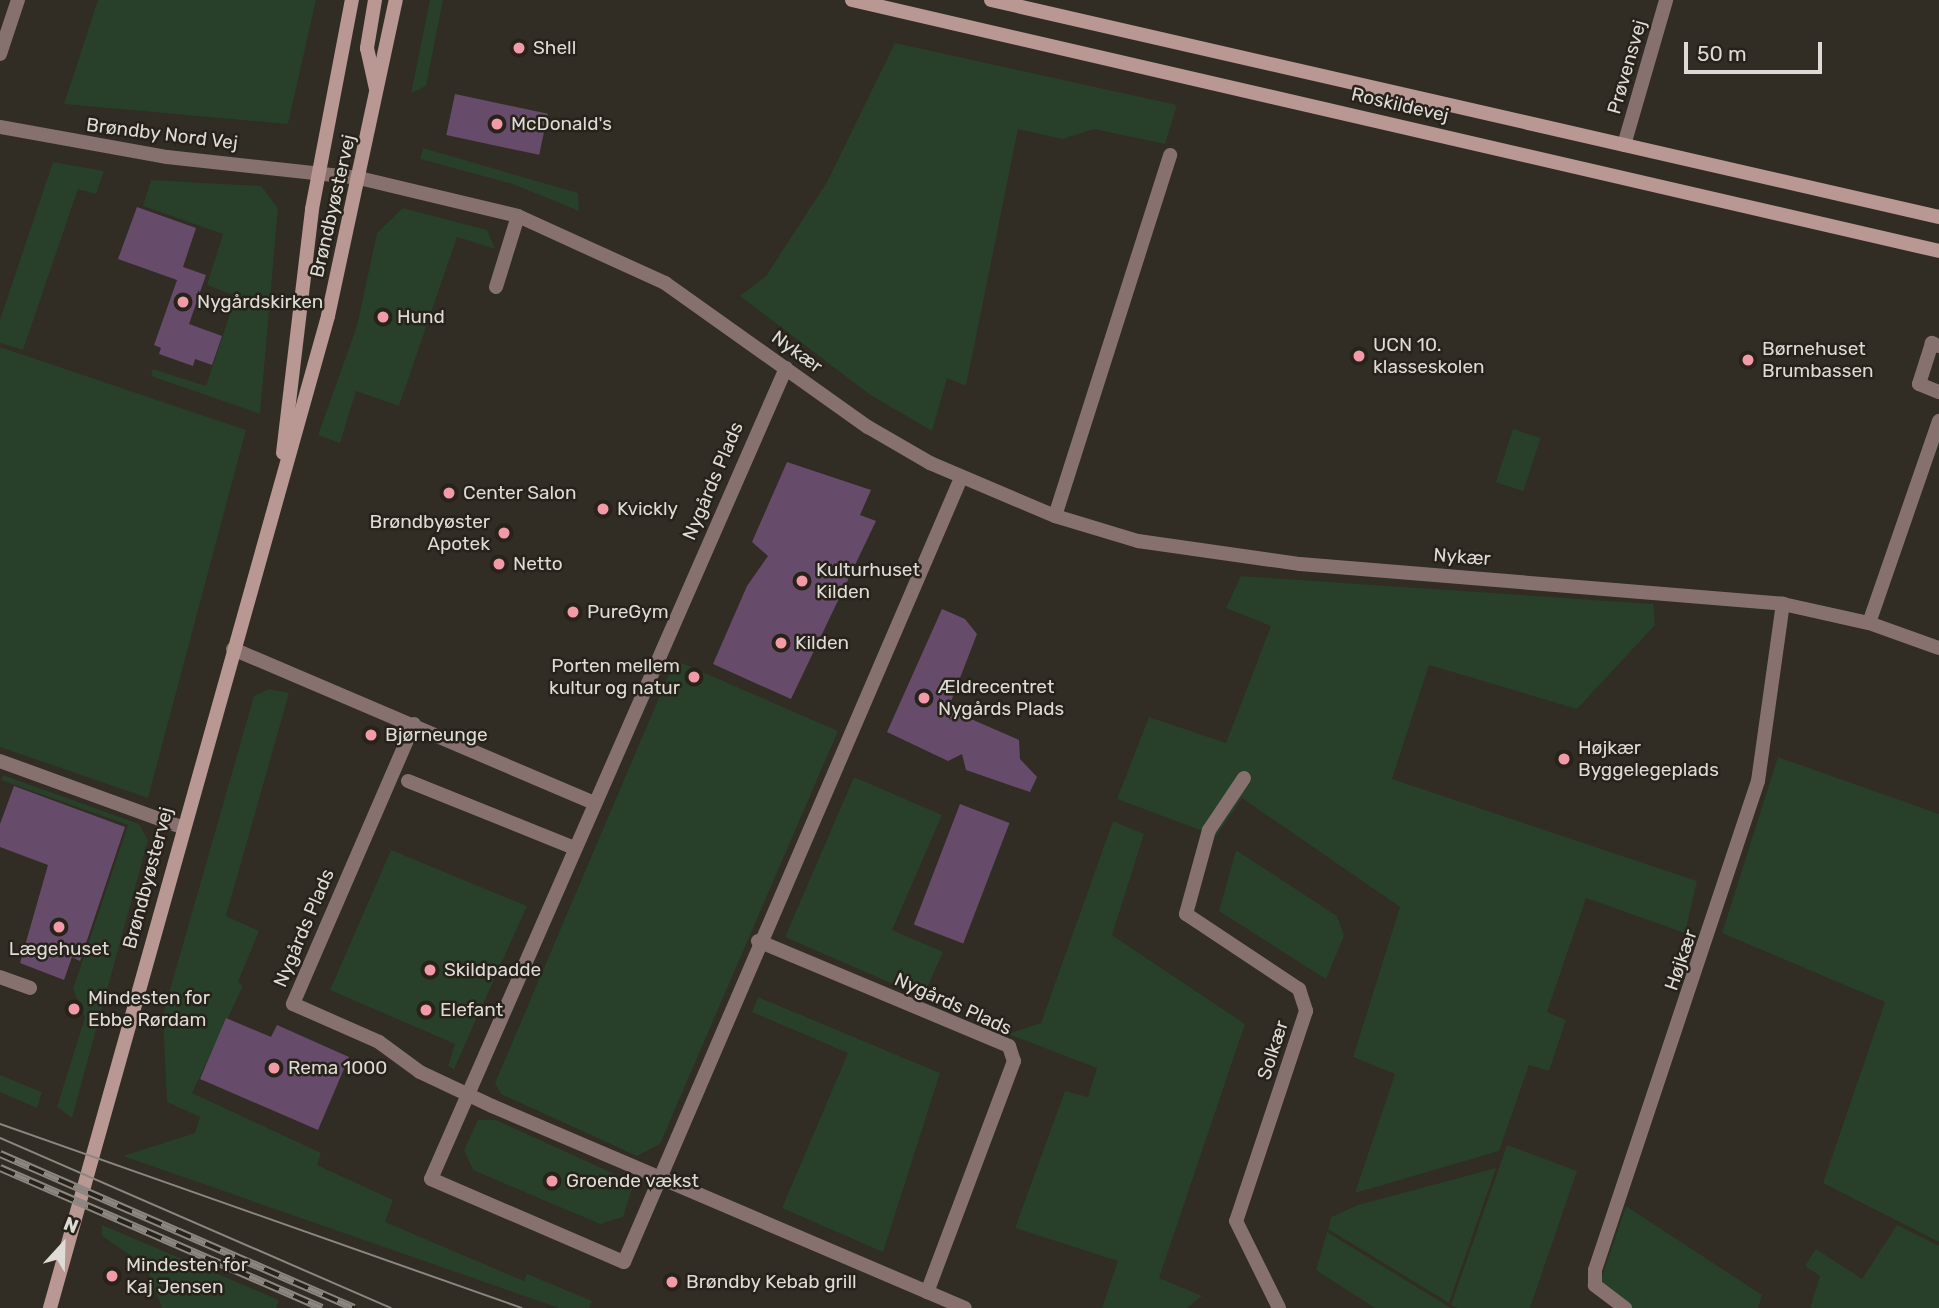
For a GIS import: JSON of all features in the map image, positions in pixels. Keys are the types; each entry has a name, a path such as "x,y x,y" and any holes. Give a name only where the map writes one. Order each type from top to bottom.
{"main road":[{"name":"Brøndbyøstervej","path":"284,458 282,428 320,172 352,0"},
{"path":"375,0 367,48 378,93"},
{"name":"Brøndbyøstervej","path":"50,1308 284,458 328,316 396,0"},
{"name":"Roskildevej","path":"852,0 1939,251"},
{"name":"Roskildevej","path":"991,0 1939,216"}],"street":[{"path":"0,54 18,0"},
{"name":"Prøvensvej","path":"1624,145 1666,0"},
{"name":"Brøndby Nord Vej","path":"0,127 167,157 320,172"},
{"path":"1055,516 1170,155"},
{"name":"Nykær","path":"320,172 359,178 518,216 644,271 868,427 961,478 1055,516 1197,553 1783,604 1868,623 1939,648"},
{"path":"496,287 518,216"},
{"path":"1939,346 1932,343 1919,384 1939,392"},
{"name":"Nygårds Plads","path":"786,368 431,1179 624,1262 758,941 961,478"},
{"path":"1868,623 1939,421"},
{"name":"Højkær","path":"1625,1308 1595,1285 1595,1270 1758,781 1783,604"},
{"path":"233,649 594,803"},
{"name":"Nygårds Plads","path":"414,724 293,1004 379,1042 468,1095 965,1308"},
{"path":"0,761 181,827"},
{"name":"Solkær","path":"1244,778 1209,830 1186,914 1299,989 1306,1011 1236,1221 1279,1308"},
{"path":"408,781 575,848"},
{"name":"Nygårds Plads","path":"758,941 1009,1046 1014,1061 927,1292"},
{"path":"0,977 30,988"}],"green space":[{"path":"98,0 316,0 288,124 64,104"},
{"path":"430,0 443,0 426,86 411,93"},
{"path":"895,43 1177,105 1165,144 1094,129 1062,139 1018,129 966,386 947,378 932,431 869,394 740,296 766,276 827,182"},
{"path":"423,148 578,193 579,211 513,184 420,159"},
{"path":"53,162 104,171 96,194 78,189 23,350 0,343 0,320"},
{"path":"151,180 261,186 278,208 260,414 151,376 153,369 206,386 236,296 207,285 223,234 143,206"},
{"path":"403,208 487,230 495,249 457,237 399,406 356,391 340,443 318,435 357,326 377,233"},
{"path":"0,347 246,430 148,798 0,747"},
{"path":"1513,429 1541,438 1523,491 1496,482"},
{"path":"1241,576 1653,604 1655,625 1577,709 1429,665 1392,779 1697,881 1685,933 1586,898 1547,1012 1566,1020 1549,1071 1529,1065 1499,1151 1355,1193 1395,1074 1353,1057 1400,907 1242,798 1216,836 1117,799 1149,717 1226,743 1271,626 1226,608"},
{"path":"675,660 838,731 660,1144 637,1156 501,1094 495,1083"},
{"path":"269,689 289,693 226,916 259,931 238,982 243,986 192,1093 321,1153 317,1165 393,1200 385,1222 524,1281 527,1274 592,1301 589,1308 559,1308 123,1156 195,1133 200,1117 167,1102 163,1014 254,696"},
{"path":"1778,757 1939,814 1939,1242 1823,1183 1885,1002 1722,933"},
{"path":"3,775 139,824 148,840 72,1118 57,1107 85,1017 73,989 128,825 1,780"},
{"path":"854,777 942,815 892,930 943,952 923,997 785,937"},
{"path":"1113,821 1144,834 1112,935 1245,1024 1159,1278 1202,1296 1187,1308 1102,1308 1118,1261 1015,1228 1065,1091 1088,1097 1097,1068 1008,1034 1041,1023"},
{"path":"391,850 527,906 454,1069 448,1066 455,1044 330,990"},
{"path":"1236,850 1337,916 1344,936 1326,979 1219,911"},
{"path":"758,997 940,1073 883,1252 782,1208 848,1053 752,1012"},
{"path":"0,1075 42,1092 37,1108 0,1092"},
{"path":"478,1120 496,1120 619,1176 632,1189 623,1217 600,1224 473,1170 464,1150"},
{"path":"1507,1145 1577,1171 1530,1308 1457,1308 1451,1305"},
{"path":"1496,1168 1449,1303 1328,1229 1331,1217 1358,1205"},
{"path":"1626,1206 1762,1295 1758,1308 1621,1308 1597,1291"},
{"path":"102,1225 279,1300 276,1308 162,1308 145,1265 102,1236"},
{"path":"1897,1225 1939,1246 1939,1308 1810,1308 1820,1276 1805,1266 1816,1249 1862,1279"},
{"path":"1327,1232 1451,1308 1375,1308 1316,1270"}],"building":[{"name":"McDonald's","path":"455,94 548,114 539,155 446,135"},
{"name":"Nygårdskirken","path":"137,207 196,228 183,267 206,275 189,324 222,336 212,365 195,359 193,366 159,354 161,348 154,345 177,280 118,259"},
{"name":"Kulturhuset Kilden","path":"787,462 871,490 860,515 876,521 791,699 713,664 747,586 768,556 752,542"},
{"name":"Ældrecentret Nygårds Plads","path":"942,609 965,619 977,634 948,709 1019,740 1020,759 1037,777 1030,792 966,770 962,754 948,761 887,732"},
{"path":"14,786 125,827 80,961 72,957 64,980 20,963 48,865 0,847 0,824"},
{"path":"960,804 1009,823 963,943 914,924"},
{"name":"Rema 1000","path":"226,1018 271,1037 277,1025 349,1057 318,1130 200,1079"}],"tram line":[{"path":"0,1124 522,1308"},
{"path":"0,1138 391,1308"}],"railway":[{"path":"0,1154 354,1308"},
{"path":"0,1168 322,1308"}],"place":[{"name":"Shell","path":"519,48"},
{"name":"McDonald's","path":"497,124"},
{"name":"Nygårdskirken","path":"183,302"},
{"name":"Hund","path":"383,317"},
{"name":"UCN 10. klasseskolen","path":"1359,356"},
{"name":"Børnehuset Brumbassen","path":"1748,360"},
{"name":"Center Salon","path":"449,493"},
{"name":"Kvickly","path":"603,509"},
{"name":"Brøndbyøster Apotek","path":"504,533"},
{"name":"Netto","path":"499,564"},
{"name":"Kulturhuset Kilden","path":"802,581"},
{"name":"PureGym","path":"573,612"},
{"name":"Kilden","path":"781,643"},
{"name":"Porten mellem kultur og natur","path":"694,677"},
{"name":"Ældrecentret Nygårds Plads","path":"924,698"},
{"name":"Bjørneunge","path":"371,735"},
{"name":"Højkær Byggelegeplads","path":"1564,759"},
{"name":"Lægehuset","path":"59,927"},
{"name":"Skildpadde","path":"430,970"},
{"name":"Mindesten for Ebbe Rørdam","path":"74,1009"},
{"name":"Elefant","path":"426,1010"},
{"name":"Rema 1000","path":"274,1068"},
{"name":"Groende vækst","path":"552,1181"},
{"name":"Mindesten for Kaj Jensen","path":"112,1276"},
{"name":"Brøndby Kebab grill","path":"672,1282"}]}
